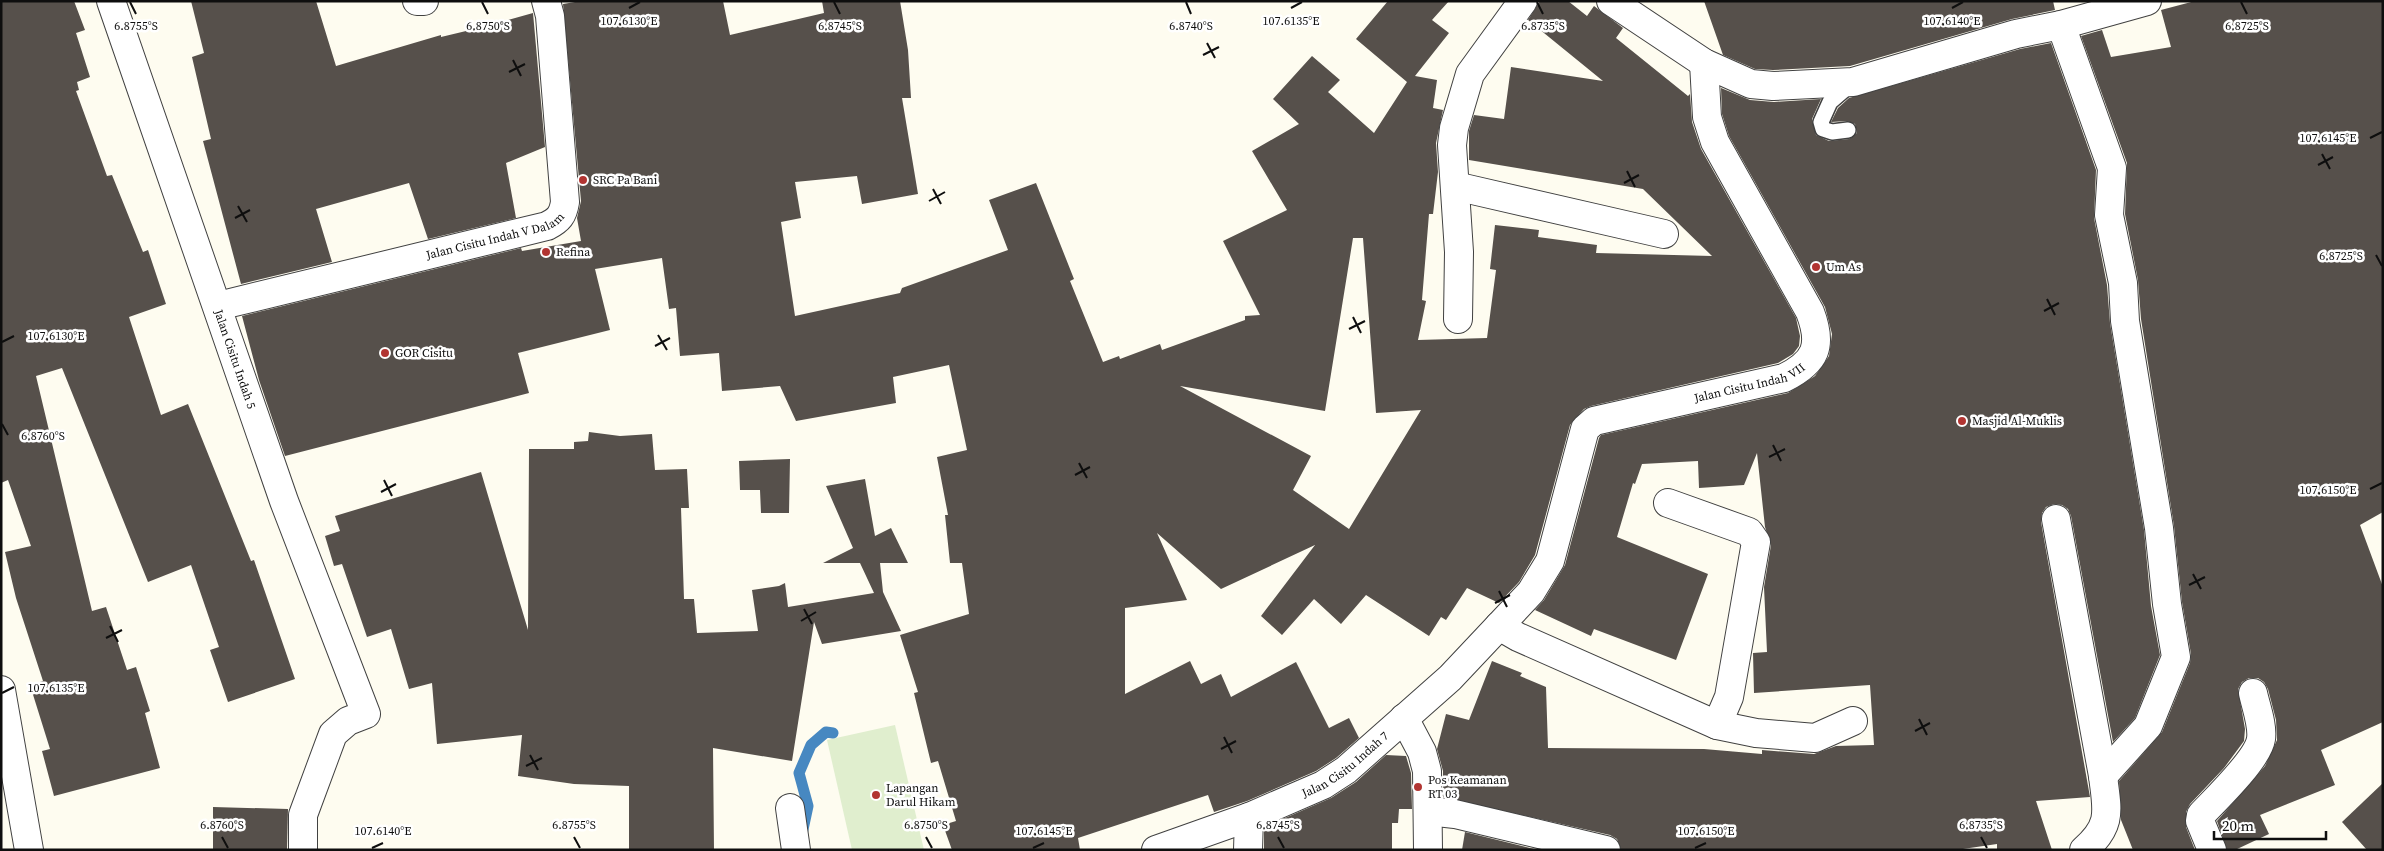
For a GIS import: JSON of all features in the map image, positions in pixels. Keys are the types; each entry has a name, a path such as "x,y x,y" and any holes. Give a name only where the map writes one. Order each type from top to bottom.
{"street":[{"name":"Jalan Cisitu Indah 5","path":"111,1 284,501 366,714 348,721 333,734 303,815 302,850"},
{"path":"417,1 424,1"},
{"name":"Jalan Cisitu Indah V Dalam","path":"218,306 547,226 556,222 563,214 565,202 550,16 546,1"},
{"path":"1458,319 1459,252 1452,145 1454,128 1470,74 1523,1"},
{"path":"1611,1 1704,64 1751,84 1790,86 1853,82 2016,34 2061,25 2147,1"},
{"path":"2061,25 2112,168 2109,215 2123,283 2125,322 2159,528 2167,604 2176,657 2148,726 2103,776"},
{"name":"Jalan Cisitu Indah VII","path":"1499,626 1531,592 1550,561 1585,429 1588,425 1600,419 1784,378 1808,363 1815,352 1815,326 1810,312 1715,142 1707,117 1704,64"},
{"path":"1455,186 1664,234"},
{"path":"1668,503 1749,532 1756,542 1729,697 1717,725"},
{"path":"2056,519 2103,776 2107,816 2097,838 2084,850"},
{"path":"1499,626 1518,637 1717,725 1756,733 1815,738 1853,721"},
{"name":"Jalan Cisitu Indah 7","path":"1156,850 1249,817 1323,785 1346,770 1450,678 1499,626"},
{"path":"1,690 29,850"},
{"path":"2212,850 2200,820 2201,815 2237,776 2260,746 2261,730 2253,693"},
{"path":"1404,718 1422,752 1427,771 1428,850"},
{"path":"790,808 796,850"},
{"path":"1428,811 1455,814 1606,850"},
{"path":"1248,850 1249,817"}],"lane":[{"path":"1848,130 1832,132 1823,128 1821,122 1830,102 1853,82"}],"green space":[{"name":"Lapangan Darul Hikam","path":"895,725 924,850 852,850 827,740"}],"building":[{"path":"1,1 74,1 85,30 76,33 90,77 77,82 79,90 76,91 107,176 112,175 143,252 148,250 166,304 129,317 161,415 188,404 251,561 254,560 295,679 228,702 210,650 219,647 191,565 148,582 62,368 36,376 92,611 106,607 127,670 136,667 150,711 145,713 160,768 54,796 42,751 50,749 30,685 43,681 16,598 5,552 31,546 8,480 1,483"},
{"path":"191,1 316,1 336,66 441,35 441,37 533,13 545,147 506,163 516,218 428,239 409,183 316,209 332,262 241,284 203,141 211,139 192,57 204,53"},
{"path":"581,1 723,1 730,35 824,13 822,1 900,1 908,50 911,98 902,98 918,194 862,204 857,176 795,182 801,218 781,222 795,316 900,293 902,288 1008,250 989,200 1036,183 1074,279 1070,281 1103,362 1119,356 1120,359 1160,344 1162,350 1245,320 1245,316 1260,315 1223,241 1287,210 1252,151 1299,124 1273,99 1312,56 1340,80 1328,92 1374,133 1407,82 1356,39 1388,1 1449,1 1432,20 1449,33 1415,76 1437,80 1433,108 1443,110 1436,143 1438,172 1433,214 1429,214 1422,300 1426,301 1418,340 1487,338 1496,270 1490,269 1495,225 1539,230 1538,237 1597,245 1596,253 1712,256 1643,189 1469,160 1469,131 1474,115 1504,119 1511,67 1603,81 1528,20 1540,1 1568,1 1587,16 1594,6 1623,28 1616,38 1688,96 1690,94 1692,122 1701,149 1796,318 1800,336 1799,346 1793,354 1778,363 1584,409 1570,425 1535,555 1519,582 1499,603 1467,588 1446,620 1441,617 1429,636 1366,595 1341,624 1314,599 1282,635 1261,616 1315,545 1221,589 1157,533 1187,600 1125,608 1125,694 1190,661 1201,684 1221,674 1231,697 1296,662 1329,728 1349,718 1359,738 1336,758 1316,771 1247,801 1214,812 1208,795 1078,838 1080,850 952,850 943,825 956,821 938,761 931,763 914,693 918,692 900,635 969,614 962,563 950,563 945,515 948,515 937,457 967,450 949,365 893,377 896,403 796,421 780,386 722,391 719,353 680,356 676,308 669,309 662,258 595,269 610,330 518,353 529,393 285,456 259,380 242,316 521,248 522,251 581,241 577,218 581,201 563,4","holes":["1353,238 1363,238 1376,413 1421,410 1349,529 1293,490 1311,456 1180,386 1325,411"]},
{"path":"1704,1 2053,1 2055,10 2012,19 1850,66 1773,70 1755,69 1723,55"},
{"path":"2195,1 2383,1 2383,512 2360,525 2383,587 2383,722 2321,750 2335,785 2260,815 2269,834 2235,850 2227,850 2217,821 2265,766 2277,740 2276,720 2268,689 2264,682 2258,678 2249,678 2242,682 2238,689 2245,729 2244,741 2224,768 2190,804 2186,812 2186,827 2195,850 2133,850 2121,820 2119,781 2162,732 2190,663 2191,654 2182,602 2174,526 2141,319 2138,280 2125,214 2127,163 2081,36 2102,30 2111,57 2171,47 2161,10"},
{"path":"2051,43 2096,170 2094,218 2107,285 2110,323 2144,530 2151,606 2160,655 2135,718 2113,742 2071,516 2068,509 2062,505 2054,504 2046,507 2042,513 2041,522 2090,797 2036,801 2052,850 1997,850 1997,844 1956,850 1621,850 1617,839 1610,835 1443,797 1443,771 1437,749 1446,714 1469,720 1492,661 1522,673 1520,676 1546,687 1548,748 1704,749 1762,754 1762,750 1814,754 1836,746 1874,745 1870,685 1754,693 1753,653 1767,652 1764,587 1771,545 1765,527 1757,453 1744,485 1699,488 1698,461 1642,464 1635,484 1633,483 1617,537 1708,574 1676,660 1594,629 1591,636 1535,610 1544,600 1565,565 1601,435 1788,393 1815,376 1829,356 1832,334 1825,307 1729,136 1722,114 1721,88 1750,100 1774,102 1821,99 1812,119 1816,135 1829,141 1849,139 1857,133 1855,124 1847,121 1831,122 1838,108 1849,98 2020,49"},
{"path":"589,432 620,436 652,434 655,470 687,469 689,508 681,508 684,599 694,599 697,633 758,631 752,590 779,586 785,583 788,607 874,593 860,563 823,563 853,548 826,486 865,479 875,536 891,528 908,563 880,563 883,592 901,631 822,644 814,622 792,761 713,748 714,850 629,850 629,786 574,784 518,776 522,735 437,744 432,683 409,689 391,629 367,637 342,564 334,566 325,536 340,531 335,516 481,472 528,630 529,449 574,449 574,442 588,441"},
{"path":"790,459 789,513 761,513 760,490 740,490 739,461"},
{"path":"1386,755 1406,756 1411,773 1412,809 1399,809 1398,823 1392,823 1392,850 1264,850 1264,827 1331,798 1356,782"},
{"path":"2383,783 2383,850 2367,850 2342,822"},
{"path":"213,807 288,809 287,850 213,850"},
{"path":"1465,832 1538,850 1462,850"}],"waterway":[{"path":"802,834 808,806 799,773 811,745 826,732 833,733"}],"place":[{"name":"SRC Pa Bani","path":"583,180"},
{"name":"Refina","path":"546,252"},
{"name":"Um As","path":"1816,267"},
{"name":"GOR Cisitu","path":"385,353"},
{"name":"Masjid Al-Muklis","path":"1962,421"},
{"name":"Pos Keamanan RT 03","path":"1418,787"},
{"name":"Lapangan Darul Hikam","path":"876,795"}]}
